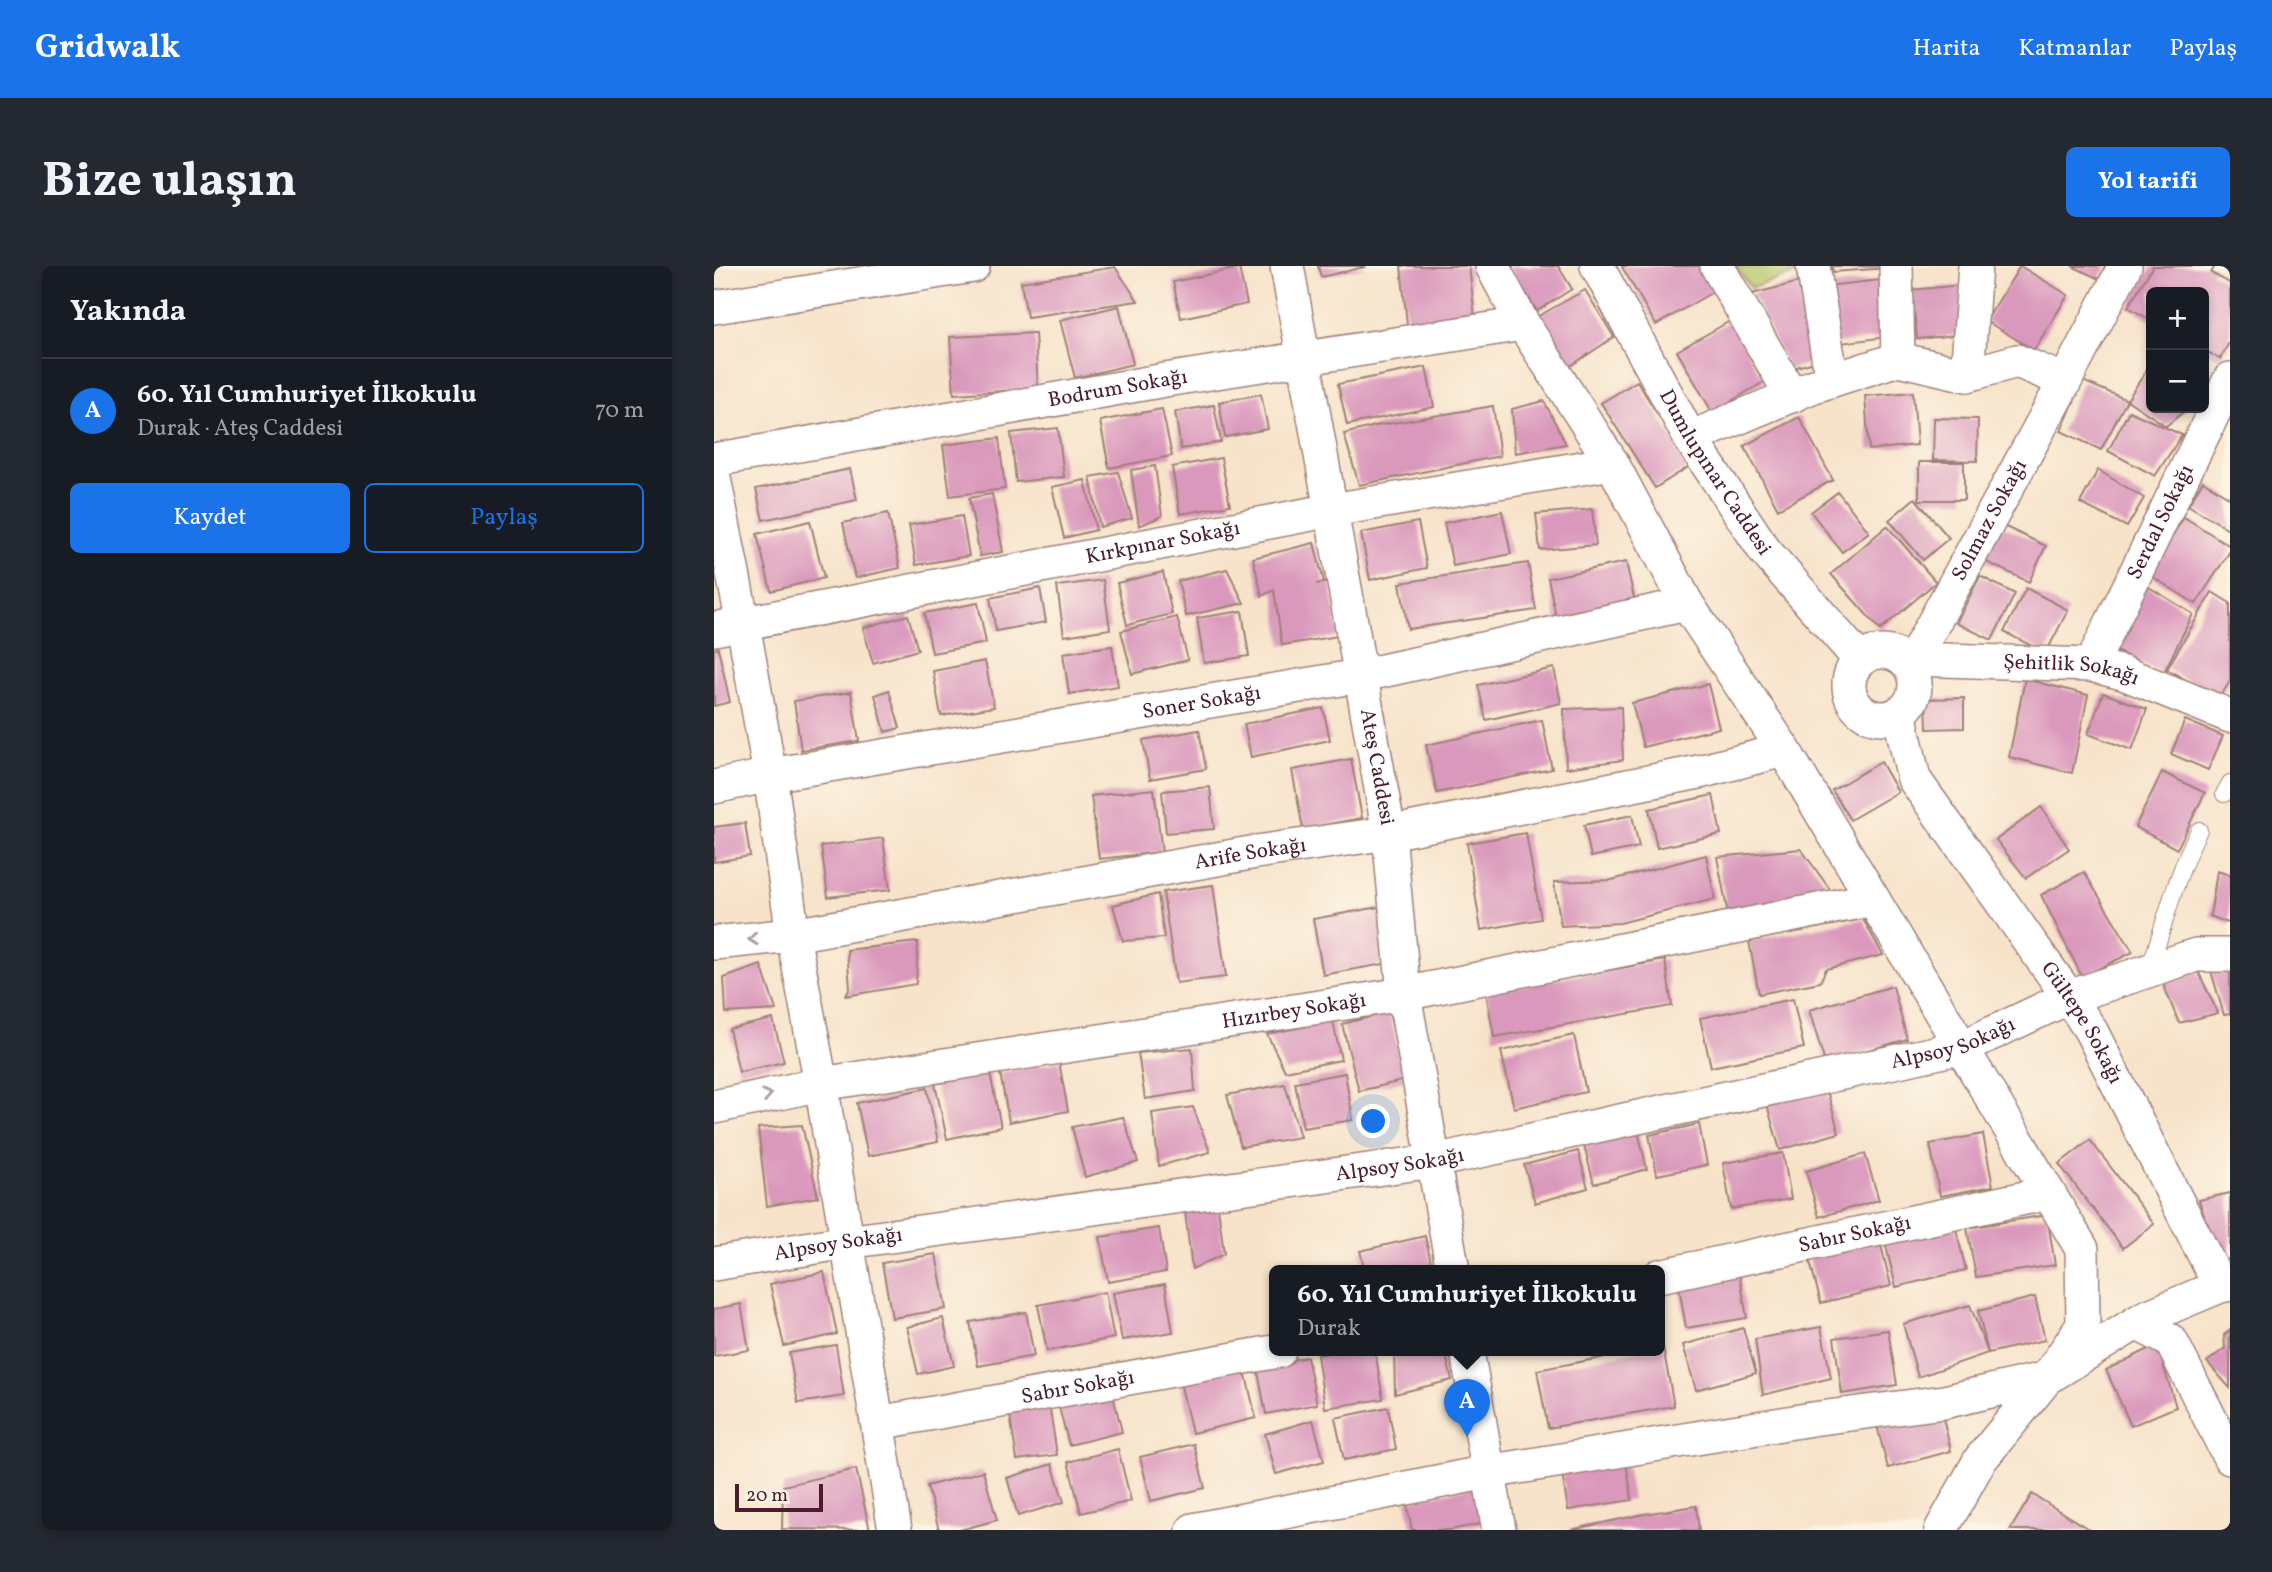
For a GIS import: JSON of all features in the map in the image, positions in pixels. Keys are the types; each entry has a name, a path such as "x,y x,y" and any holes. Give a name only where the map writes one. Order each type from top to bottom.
{"street":[{"path":"714,307 973,266"},
{"name":"Ateş Caddesi","path":"1287,266 1389,832 1404,994 1452,1265"},
{"path":"1492,266 1523,324 1612,463 1687,604 1784,750 2082,1249 2084,1325 1980,1461 1941,1530"},
{"name":"Dumlupınar Caddesi","path":"1597,266 1690,438 1765,551 1860,660"},
{"path":"1717,266 1792,396"},
{"path":"1813,266 1832,380"},
{"path":"1896,266 1898,359"},
{"path":"1967,375 1975,266"},
{"name":"Solmaz Sokağı","path":"1910,661 2065,381 2124,266"},
{"name":"Bodrum Sokağı","path":"714,460 1164,380 1523,324"},
{"path":"1690,438 1832,380 1898,359 1967,375 2017,361 2065,381"},
{"name":"Serdal Sokağı","path":"2091,665 2230,379"},
{"name":"Kırkpınar Sokağı","path":"729,626 1332,510 1612,463"},
{"path":"714,478 729,626 770,775 793,935 821,1084 895,1530"},
{"name":"Soner Sokağı","path":"714,787 770,775 1359,676 1687,604"},
{"path":"1885,652 1910,661 1915,690 1907,708 1883,714 1852,700 1849,678 1860,660 1868,655 1885,652"},
{"name":"Şehitlik Sokağı","path":"1910,661 2091,665 2123,673 2227,710"},
{"name":"Gültepe Sokağı","path":"1883,714 1914,779 2091,1031 2225,1285"},
{"name":"Arife Sokağı","path":"714,943 793,935 1255,852 1389,832 1699,772 1784,750"},
{"name":"Hızırbey Sokağı","path":"714,1107 821,1084 1404,994 1873,899"},
{"name":"Alpsoy Sokağı","path":"714,1264 847,1242 1434,1161 1963,1047 2069,997 2196,955 2230,955"},
{"name":"Sabır Sokağı","path":"1665,1275 2048,1193"},
{"path":"1193,1530 1489,1472 1812,1419 1944,1402 2046,1378 2136,1323 2225,1285"},
{"path":"2136,1323 2171,1341 2230,1458"},
{"name":"Sabır Sokağı","path":"878,1423 1269,1353"},
{"path":"1468,1356 1499,1530"}],"lane":[{"path":"2149,970 2170,911 2176,880 2199,830"}],"green space":[{"path":"1735,266 1799,266 1800,272 1751,288"}],"building":[{"path":"1318,266 1364,266 1365,267 1321,277"},
{"path":"1401,266 1469,266 1476,326 1408,334"},
{"path":"1558,266 1572,289 1537,311 1510,268"},
{"path":"1702,266 1716,290 1656,325 1622,267"},
{"path":"1832,266 1887,266 1887,268 1833,272"},
{"path":"2020,266 2068,295 2034,350 1986,321"},
{"path":"2072,266 2106,266 2099,279"},
{"path":"2153,266 2215,266 2211,273 2230,283 2230,341 2220,359 2209,353 2209,287 2146,287 2146,317 2128,307"},
{"path":"1115,267 1138,301 1027,317 1021,282"},
{"path":"1239,268 1247,304 1181,318 1173,282"},
{"path":"1807,280 1822,360 1789,369 1752,294"},
{"path":"1880,280 1887,337 1834,344 1827,286"},
{"path":"1961,285 1966,334 1917,339 1912,290"},
{"path":"1585,290 1614,337 1569,367 1537,317"},
{"path":"1119,306 1133,364 1075,378 1060,320"},
{"path":"1730,321 1764,382 1712,412 1677,351"},
{"path":"1035,333 1038,389 954,394 950,337"},
{"path":"1426,367 1434,407 1347,425 1338,384"},
{"path":"2146,372 2146,413 2127,400"},
{"path":"1637,381 1690,466 1655,488 1601,403"},
{"path":"2083,381 2127,400 2101,450 2061,431"},
{"path":"1913,392 1917,445 1869,450 1865,396"},
{"path":"1261,394 1268,429 1225,437 1219,402"},
{"path":"1544,401 1566,444 1515,453 1512,409"},
{"path":"1214,405 1221,442 1181,449 1175,412"},
{"path":"1493,406 1500,456 1359,485 1344,434 1375,426"},
{"path":"1162,409 1172,456 1109,468 1100,421"},
{"path":"2129,411 2182,435 2155,476 2108,451"},
{"path":"2146,413 2182,413 2166,426"},
{"path":"1799,417 1833,480 1778,509 1744,446"},
{"path":"1934,418 1978,419 1977,461 1933,460"},
{"path":"1058,428 1064,477 1016,482 1011,433"},
{"path":"999,438 1005,489 950,496 943,445"},
{"path":"1221,458 1230,505 1180,514 1172,467"},
{"path":"1919,462 1964,462 1964,500 1919,500"},
{"path":"1155,466 1162,516 1139,526 1131,470"},
{"path":"850,469 857,500 763,520 756,489"},
{"path":"2098,470 2144,498 2127,527 2080,503"},
{"path":"1118,472 1132,518 1100,527 1090,477"},
{"path":"1085,480 1096,530 1064,538 1052,487"},
{"path":"2203,481 2230,498 2230,530 2188,505"},
{"path":"1838,492 1869,532 1842,552 1811,512"},
{"path":"992,494 1003,552 980,556 969,498"},
{"path":"1915,498 1949,538 1923,560 1889,520"},
{"path":"1592,509 1596,545 1540,550 1536,514"},
{"path":"1502,511 1511,554 1453,566 1444,523"},
{"path":"888,513 900,568 855,578 843,523"},
{"path":"962,516 969,556 916,565 909,525"},
{"path":"2184,517 2230,546 2230,551 2196,604 2148,574"},
{"path":"810,521 824,578 771,591 757,534"},
{"path":"1418,522 1427,568 1370,580 1361,533"},
{"path":"1999,524 2046,546 2029,582 1982,560"},
{"path":"1887,526 1936,582 1880,630 1831,574"},
{"path":"1314,543 1324,582 1316,584 1331,582 1339,636 1282,645 1274,590 1262,596 1253,558"},
{"path":"1626,562 1637,611 1558,627 1548,578"},
{"path":"1528,563 1536,610 1408,629 1400,583"},
{"path":"1227,569 1244,603 1186,616 1178,581"},
{"path":"1163,572 1172,614 1127,625 1117,583"},
{"path":"1980,576 2015,594 1992,640 1956,623"},
{"path":"1103,580 1110,629 1064,636 1057,586"},
{"path":"2144,584 2193,614 2163,674 2110,648"},
{"path":"1040,588 1046,622 996,631 990,598"},
{"path":"2026,588 2068,610 2046,653 2004,632"},
{"path":"2212,592 2230,603 2230,681 2219,699 2167,669"},
{"path":"978,603 986,643 932,653 924,613"},
{"path":"1242,611 1249,656 1204,663 1197,618"},
{"path":"908,615 918,650 873,663 863,628"},
{"path":"1177,617 1188,660 1132,674 1121,631"},
{"path":"1112,646 1118,686 1069,694 1063,653"},
{"path":"718,648 730,702 714,706 714,649"},
{"path":"985,661 994,707 941,716 933,671"},
{"path":"1554,668 1561,703 1486,720 1478,685"},
{"path":"2025,679 2088,695 2072,773 2009,757"},
{"path":"1708,684 1719,728 1643,747 1632,703"},
{"path":"889,690 900,728 885,732 875,695"},
{"path":"851,692 859,741 801,750 794,701"},
{"path":"2103,693 2147,709 2132,750 2088,734"},
{"path":"1964,698 1964,728 1927,729 1926,699"},
{"path":"1621,707 1623,760 1566,768 1564,709"},
{"path":"1323,708 1330,740 1251,757 1244,724"},
{"path":"1542,720 1552,769 1437,793 1426,745"},
{"path":"2185,720 2223,736 2208,770 2171,754"},
{"path":"1199,730 1206,769 1150,779 1143,740"},
{"path":"1351,759 1362,818 1303,829 1292,770"},
{"path":"1881,762 1898,792 1850,820 1832,790"},
{"path":"2162,772 2205,793 2177,849 2135,827"},
{"path":"1210,787 1214,829 1166,833 1162,791"},
{"path":"1154,789 1162,852 1099,859 1091,796"},
{"path":"1713,795 1721,834 1657,848 1649,809"},
{"path":"2041,807 2069,849 2026,878 1996,840"},
{"path":"1632,815 1639,847 1591,857 1584,825"},
{"path":"745,823 750,856 714,862 714,827"},
{"path":"1526,833 1541,919 1481,930 1467,843"},
{"path":"883,838 890,890 828,897 821,846"},
{"path":"1801,849 1834,895 1728,914 1717,857"},
{"path":"1706,855 1715,899 1620,923 1561,926 1554,882 1612,880"},
{"path":"2217,871 2230,875 2230,924 2210,916"},
{"path":"2084,872 2133,952 2082,977 2041,895"},
{"path":"1213,885 1226,977 1176,983 1163,892"},
{"path":"1158,894 1164,938 1123,941 1113,905"},
{"path":"1379,907 1389,963 1323,975 1313,919"},
{"path":"1863,919 1883,955 1826,969 1820,982 1759,994 1749,941"},
{"path":"918,942 916,984 846,996 850,988 847,950"},
{"path":"1665,960 1672,1006 1494,1037 1486,992"},
{"path":"761,965 776,1010 726,1013 724,978"},
{"path":"2197,969 2218,1013 2179,1023 2163,984"},
{"path":"2230,970 2230,1014 2224,1015 2211,971"},
{"path":"1893,986 1907,1039 1825,1063 1809,1010"},
{"path":"1793,999 1804,1048 1711,1067 1700,1018"},
{"path":"1389,1012 1406,1080 1359,1091 1342,1024"},
{"path":"773,1019 784,1062 739,1072 729,1029"},
{"path":"1333,1021 1341,1060 1285,1071 1267,1034"},
{"path":"1574,1035 1586,1092 1514,1108 1501,1051"},
{"path":"1192,1048 1195,1091 1145,1099 1138,1053"},
{"path":"1059,1062 1068,1111 1009,1122 1000,1073"},
{"path":"990,1073 1001,1127 947,1139 935,1084"},
{"path":"1345,1073 1353,1120 1303,1128 1295,1082"},
{"path":"1285,1084 1300,1137 1241,1147 1227,1095"},
{"path":"1826,1087 1839,1133 1780,1150 1767,1105"},
{"path":"927,1088 938,1142 868,1156 857,1103"},
{"path":"1193,1107 1210,1152 1159,1166 1152,1113"},
{"path":"1123,1117 1138,1162 1085,1177 1072,1127"},
{"path":"1699,1124 1707,1165 1657,1175 1649,1135"},
{"path":"802,1125 818,1197 767,1206 758,1128"},
{"path":"1638,1131 1647,1169 1594,1184 1584,1146"},
{"path":"1983,1134 1993,1186 1940,1196 1930,1144"},
{"path":"2090,1140 2154,1224 2123,1248 2059,1164"},
{"path":"1578,1151 1588,1188 1535,1203 1524,1165"},
{"path":"1783,1153 1791,1199 1731,1209 1723,1163"},
{"path":"1865,1154 1879,1200 1819,1217 1806,1171"},
{"path":"2230,1193 2230,1259 2218,1261 2199,1200"},
{"path":"1218,1207 1224,1254 1192,1269 1185,1211"},
{"path":"2047,1215 2055,1265 1976,1277 1967,1228"},
{"path":"1955,1225 1966,1270 1896,1287 1885,1242"},
{"path":"1159,1228 1166,1272 1108,1282 1100,1237"},
{"path":"1425,1236 1432,1265 1364,1265 1360,1251"},
{"path":"1880,1241 1891,1286 1821,1303 1809,1258"},
{"path":"936,1254 946,1309 892,1318 882,1263"},
{"path":"1739,1271 1747,1318 1686,1328 1678,1281"},
{"path":"824,1272 837,1334 784,1346 770,1284"},
{"path":"1165,1284 1173,1332 1122,1340 1113,1293"},
{"path":"1105,1292 1114,1338 1047,1351 1038,1305"},
{"path":"2035,1297 2045,1340 1988,1353 1978,1311"},
{"path":"741,1304 749,1350 714,1356 714,1309"},
{"path":"1970,1305 1988,1353 1918,1377 1903,1324"},
{"path":"1026,1312 1034,1356 978,1366 970,1322"},
{"path":"943,1318 954,1366 918,1374 907,1327"},
{"path":"1821,1327 1831,1378 1763,1395 1755,1339"},
{"path":"1743,1328 1756,1373 1696,1390 1683,1345"},
{"path":"1888,1330 1897,1385 1842,1394 1834,1338"},
{"path":"2230,1330 2230,1388 2207,1362 2225,1348 2224,1335"},
{"path":"836,1345 844,1396 798,1403 789,1353"},
{"path":"2157,1345 2176,1407 2131,1426 2106,1370"},
{"path":"1317,1356 1376,1356 1383,1399 1325,1408"},
{"path":"1394,1356 1446,1356 1452,1380 1395,1394"},
{"path":"1611,1356 1665,1356 1674,1406 1548,1428 1537,1370"},
{"path":"1307,1357 1317,1404 1266,1414 1257,1367"},
{"path":"1244,1367 1256,1418 1192,1433 1180,1382"},
{"path":"1111,1387 1122,1432 1069,1445 1057,1400"},
{"path":"1049,1403 1057,1455 1017,1460 1009,1409"},
{"path":"1940,1406 1951,1451 1888,1468 1876,1422"},
{"path":"1388,1407 1396,1449 1344,1460 1335,1418"},
{"path":"1313,1420 1324,1461 1276,1474 1265,1434"},
{"path":"1194,1444 1205,1488 1151,1501 1140,1457"},
{"path":"1118,1449 1131,1501 1081,1513 1068,1462"},
{"path":"1626,1462 1632,1500 1568,1510 1562,1473"},
{"path":"1052,1464 1064,1502 1018,1516 1007,1478"},
{"path":"856,1469 870,1530 782,1529 783,1486"},
{"path":"983,1471 997,1520 960,1530 939,1530 927,1486"},
{"path":"1482,1485 1490,1522 1450,1530 1412,1530 1406,1501"},
{"path":"2032,1494 2090,1530 2010,1530"},
{"path":"1696,1506 1699,1530 1570,1530 1644,1514"}],"place":[{"name":"60. Yıl Cumhuriyet İlkokulu","path":"1467,1437"}]}
